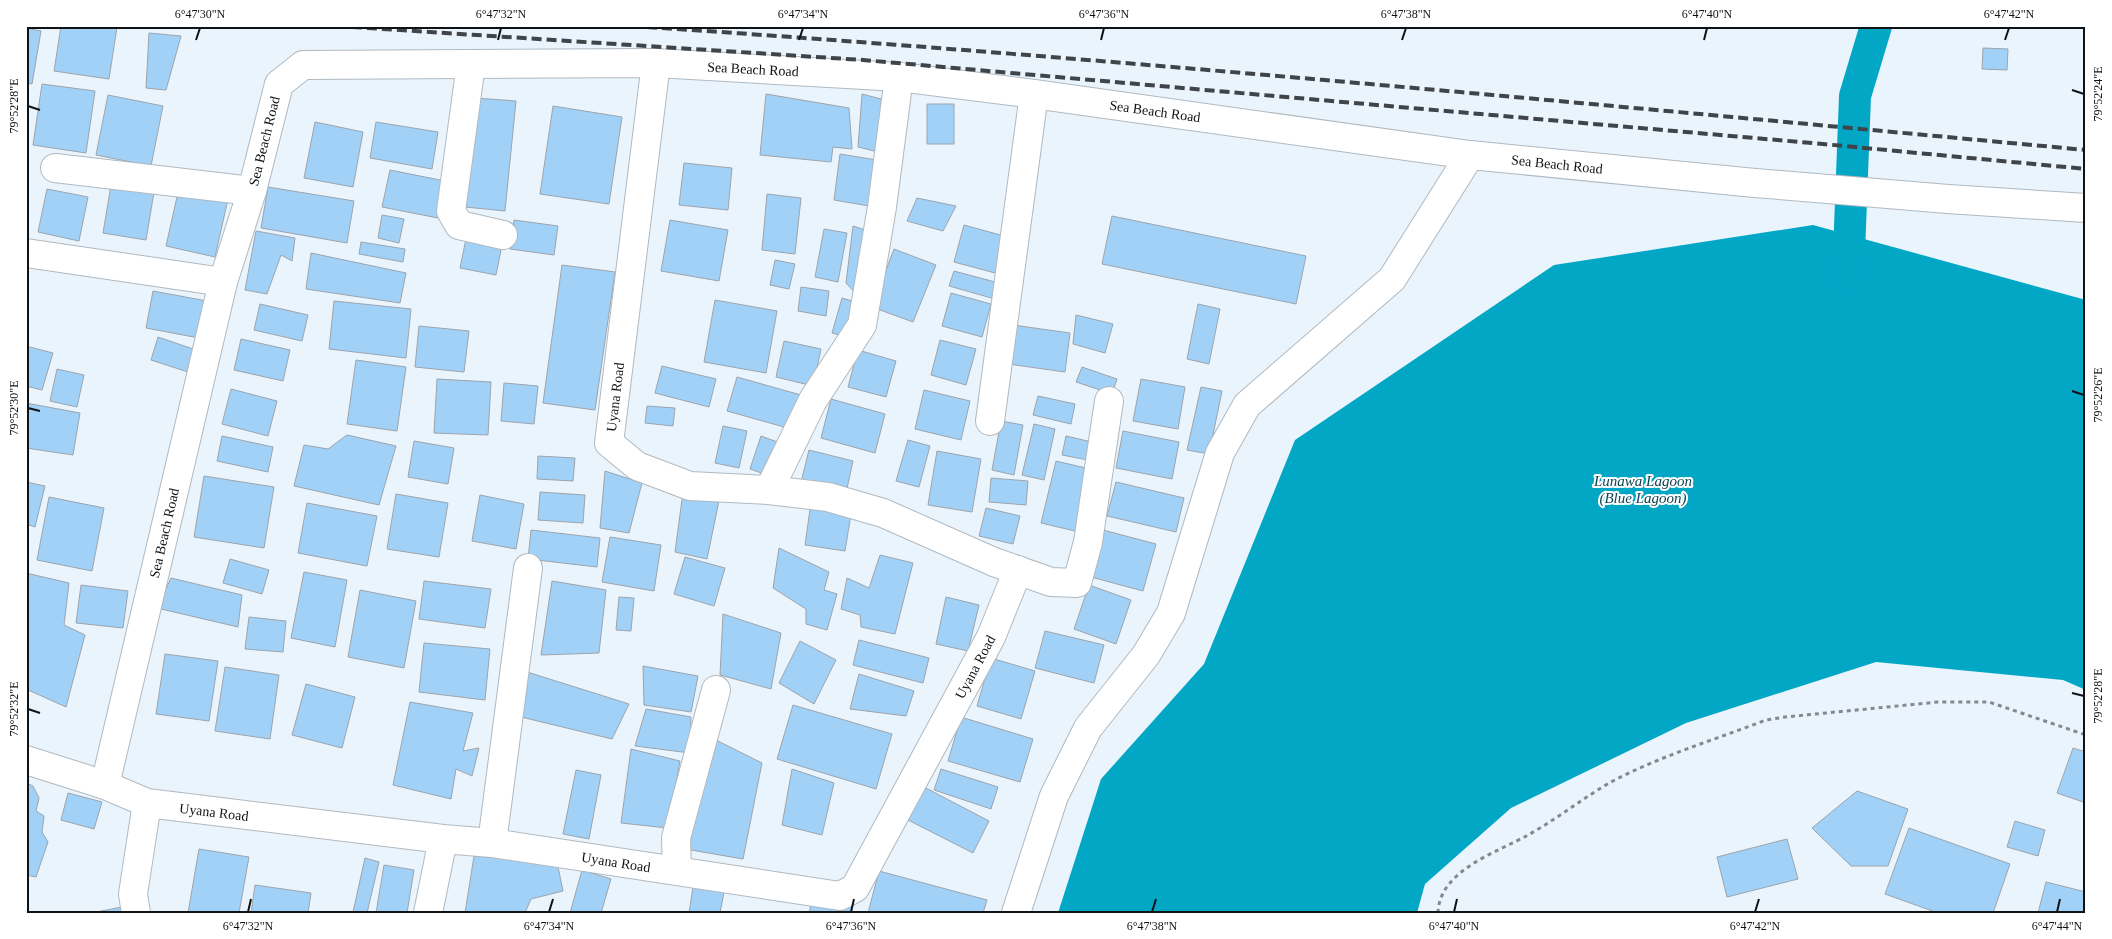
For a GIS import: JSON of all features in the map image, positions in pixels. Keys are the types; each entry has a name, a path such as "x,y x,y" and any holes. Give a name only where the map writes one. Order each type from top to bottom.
{"street":[{"name":"Sea Beach Road","path":"105,785 223,282 252,190 278,84 303,65 656,63 899,77 1470,155 1755,183 2086,208"},
{"name":"Uyana Road","path":"26,760 105,785 147,803 443,839 492,843 840,896 856,888 991,638 1006,566 883,513 828,497 769,490 690,486 637,466 609,443 656,63"},
{"path":"472,64 451,211 459,225 503,235"},
{"path":"769,490 813,400 862,325 882,207 899,77"},
{"path":"990,421 1034,94"},
{"path":"1016,913 1054,796 1088,728 1146,655 1171,612 1220,452 1248,405 1392,279 1470,155"},
{"path":"55,168 252,190"},
{"path":"26,253 223,282"},
{"path":"1006,566 1051,582 1077,583 1088,542 1109,401"},
{"path":"492,843 528,568"},
{"path":"677,871 676,838 716,690"},
{"path":"136,913 133,894 147,803"},
{"path":"428,913 443,839"}],"path":[{"path":"1438,913 1449,884 1469,865 1528,835 1611,782 1650,764 1766,720 1786,716 1938,702 1989,702 2086,735"}],"water":[{"name":"Lunawa Lagoon (Blue Lagoon)","path":"1813,225 2086,300 2086,690 2063,680 1876,662 1686,723 1511,808 1425,884 1417,913 1058,913 1101,779 1204,664 1295,440 1554,265"}],"building":[{"path":"61,26 117,27 109,79 54,71"},
{"path":"26,28 41,31 32,84 26,83"},
{"path":"149,33 181,36 166,90 146,88"},
{"path":"1983,48 2008,49 2007,70 1982,69"},
{"path":"42,84 95,91 86,153 33,145"},
{"path":"766,94 849,108 852,149 833,147 831,162 760,155"},
{"path":"862,94 889,101 878,152 858,147"},
{"path":"108,95 163,106 151,166 96,155"},
{"path":"475,98 516,101 505,211 465,207"},
{"path":"927,104 954,104 954,144 927,144"},
{"path":"553,106 622,117 609,204 540,194"},
{"path":"315,122 363,132 353,187 304,178"},
{"path":"376,122 438,132 432,169 370,158"},
{"path":"840,154 883,161 875,207 834,200"},
{"path":"684,163 732,168 728,210 679,205"},
{"path":"390,170 445,181 438,218 382,207"},
{"path":"111,185 154,192 146,240 103,233"},
{"path":"268,187 354,201 347,243 261,228"},
{"path":"179,188 228,199 215,257 166,246"},
{"path":"47,189 88,197 79,241 38,232"},
{"path":"767,194 801,198 795,254 762,250"},
{"path":"917,198 956,206 943,231 907,221"},
{"path":"382,215 404,219 399,243 378,238"},
{"path":"1112,216 1306,256 1296,304 1102,264"},
{"path":"514,220 558,226 554,255 510,249"},
{"path":"670,220 728,230 719,281 661,271"},
{"path":"964,225 1004,236 995,273 954,262"},
{"path":"853,226 875,233 857,295 846,283"},
{"path":"824,229 847,233 838,282 815,277"},
{"path":"256,231 295,238 292,261 281,255 267,294 245,290"},
{"path":"467,234 503,240 496,275 460,268"},
{"path":"361,242 405,249 403,262 359,254"},
{"path":"894,249 936,265 913,322 872,307"},
{"path":"311,253 406,273 400,303 306,289"},
{"path":"775,260 795,264 789,289 770,285"},
{"path":"562,265 615,272 595,410 543,403"},
{"path":"954,271 999,283 995,299 949,286"},
{"path":"801,287 829,291 826,316 798,311"},
{"path":"153,291 207,301 199,338 146,328"},
{"path":"951,293 991,304 982,337 942,326"},
{"path":"842,298 859,303 850,338 832,333"},
{"path":"715,300 777,311 766,373 704,362"},
{"path":"334,301 411,309 406,358 329,349"},
{"path":"260,304 308,315 302,341 254,330"},
{"path":"1198,304 1220,309 1209,364 1187,359"},
{"path":"1076,315 1113,324 1105,353 1073,344"},
{"path":"1013,325 1070,333 1065,372 1008,364"},
{"path":"419,326 469,331 464,372 415,367"},
{"path":"158,337 196,350 188,372 151,360"},
{"path":"241,339 290,350 283,381 234,370"},
{"path":"940,340 976,349 966,385 931,375"},
{"path":"784,341 821,349 813,386 776,377"},
{"path":"26,346 53,353 42,390 26,386"},
{"path":"858,350 896,361 886,397 848,387"},
{"path":"356,360 406,367 397,431 347,424"},
{"path":"662,366 716,379 709,407 655,393"},
{"path":"1082,367 1117,379 1112,394 1076,382"},
{"path":"57,369 84,375 77,407 50,401"},
{"path":"737,377 801,395 791,429 727,411"},
{"path":"437,379 491,382 488,435 434,433"},
{"path":"1141,379 1185,387 1178,429 1133,421"},
{"path":"504,383 538,386 534,424 501,421"},
{"path":"1201,387 1222,391 1209,454 1187,450"},
{"path":"231,389 277,401 268,436 222,424"},
{"path":"924,390 970,401 961,440 915,429"},
{"path":"1038,396 1075,404 1071,424 1033,415"},
{"path":"831,399 885,414 875,453 821,438"},
{"path":"26,403 80,413 73,455 26,448"},
{"path":"647,406 675,408 673,426 645,423"},
{"path":"1001,421 1023,425 1014,475 992,470"},
{"path":"1034,424 1055,429 1044,480 1022,475"},
{"path":"723,426 747,431 739,468 715,463"},
{"path":"1123,431 1179,442 1172,479 1116,468"},
{"path":"347,435 396,446 379,505 294,486 304,445 328,449"},
{"path":"222,436 273,447 268,472 217,461"},
{"path":"761,436 780,443 770,476 750,469"},
{"path":"1066,436 1092,442 1088,460 1062,455"},
{"path":"908,440 930,446 919,487 896,481"},
{"path":"414,441 454,448 448,484 408,477"},
{"path":"809,450 853,461 846,493 801,482"},
{"path":"937,451 981,459 972,512 928,505"},
{"path":"538,456 575,458 573,481 537,479"},
{"path":"1056,461 1090,469 1075,531 1041,523"},
{"path":"605,471 642,483 629,533 600,528"},
{"path":"204,476 274,487 264,548 194,537"},
{"path":"991,478 1028,481 1026,505 989,502"},
{"path":"26,482 45,486 35,527 26,524"},
{"path":"1116,482 1184,498 1176,532 1107,516"},
{"path":"540,492 585,495 583,523 538,520"},
{"path":"683,492 720,496 707,559 675,552"},
{"path":"396,494 448,503 439,557 387,549"},
{"path":"480,495 524,504 516,549 472,541"},
{"path":"49,497 104,508 92,571 37,560"},
{"path":"811,502 852,508 845,551 805,545"},
{"path":"307,503 377,516 367,566 298,553"},
{"path":"986,508 1020,516 1013,544 979,536"},
{"path":"531,530 600,538 597,567 528,559"},
{"path":"1103,530 1156,544 1143,591 1091,577"},
{"path":"610,537 661,545 654,591 602,582"},
{"path":"779,548 829,572 824,590 837,594 827,630 806,624 806,609 773,588"},
{"path":"880,555 913,563 895,634 861,627 860,615 841,609 847,578 869,588"},
{"path":"685,557 725,568 714,606 674,594"},
{"path":"230,559 269,570 262,594 223,583"},
{"path":"304,572 347,580 335,647 291,638"},
{"path":"26,573 69,583 64,625 85,635 66,707 26,689"},
{"path":"171,578 242,595 238,627 157,608"},
{"path":"424,581 491,589 485,628 419,619"},
{"path":"552,581 606,590 599,653 541,655"},
{"path":"81,585 128,591 123,628 76,623"},
{"path":"1089,585 1131,600 1116,644 1074,629"},
{"path":"360,590 416,601 404,668 348,657"},
{"path":"619,597 634,598 631,631 616,630"},
{"path":"946,597 979,605 968,651 936,644"},
{"path":"723,614 781,633 771,689 720,675"},
{"path":"249,617 286,621 283,652 245,649"},
{"path":"1045,631 1104,645 1094,683 1035,668"},
{"path":"859,640 929,658 923,683 853,665"},
{"path":"800,641 836,660 814,704 779,683"},
{"path":"424,643 490,649 485,700 419,692"},
{"path":"165,654 218,661 209,721 156,714"},
{"path":"991,658 1035,671 1021,719 977,706"},
{"path":"643,666 698,676 691,712 644,705"},
{"path":"225,667 279,675 270,739 215,731"},
{"path":"524,671 629,704 612,739 517,716"},
{"path":"859,674 914,691 906,716 850,709"},
{"path":"306,684 355,697 342,748 292,735"},
{"path":"410,702 473,713 463,751 479,748 472,776 456,769 451,799 393,785"},
{"path":"793,705 892,734 876,789 777,759"},
{"path":"646,709 691,717 690,753 635,746"},
{"path":"961,717 1033,739 1020,782 948,761"},
{"path":"710,737 762,763 743,859 685,849"},
{"path":"2073,748 2086,752 2086,803 2057,793"},
{"path":"631,749 680,761 668,828 621,823"},
{"path":"792,769 834,783 822,835 782,825"},
{"path":"941,769 998,787 991,809 934,790"},
{"path":"576,770 601,775 589,839 563,834"},
{"path":"26,783 33,786 39,798 36,811 44,816 42,832 48,842 36,877 26,875"},
{"path":"924,787 989,821 973,853 908,820"},
{"path":"1857,791 1908,809 1888,866 1851,866 1812,828"},
{"path":"68,793 102,802 94,829 61,820"},
{"path":"2015,821 2045,830 2038,856 2007,847"},
{"path":"1909,828 2010,864 1993,913 1938,913 1885,894"},
{"path":"1787,839 1798,879 1727,897 1717,857"},
{"path":"199,849 249,857 239,913 188,913"},
{"path":"474,856 557,862 563,891 531,899 525,913 465,913"},
{"path":"365,858 379,862 367,913 358,913 353,912"},
{"path":"384,865 414,870 407,913 376,913"},
{"path":"582,870 611,879 601,913 570,913"},
{"path":"879,871 987,900 983,913 868,913"},
{"path":"2046,882 2086,892 2086,913 2038,913"},
{"path":"255,885 311,893 308,913 251,913"},
{"path":"693,887 724,892 720,913 689,913"},
{"path":"813,896 853,904 851,913 809,913"},
{"path":"122,907 123,913 91,913"}],"waterway":[{"path":"1848,279 1855,96 1876,26"}],"railway":[{"path":"337,26 863,60 1823,144 2086,169"},
{"path":"632,26 1178,67 2086,150"}]}
